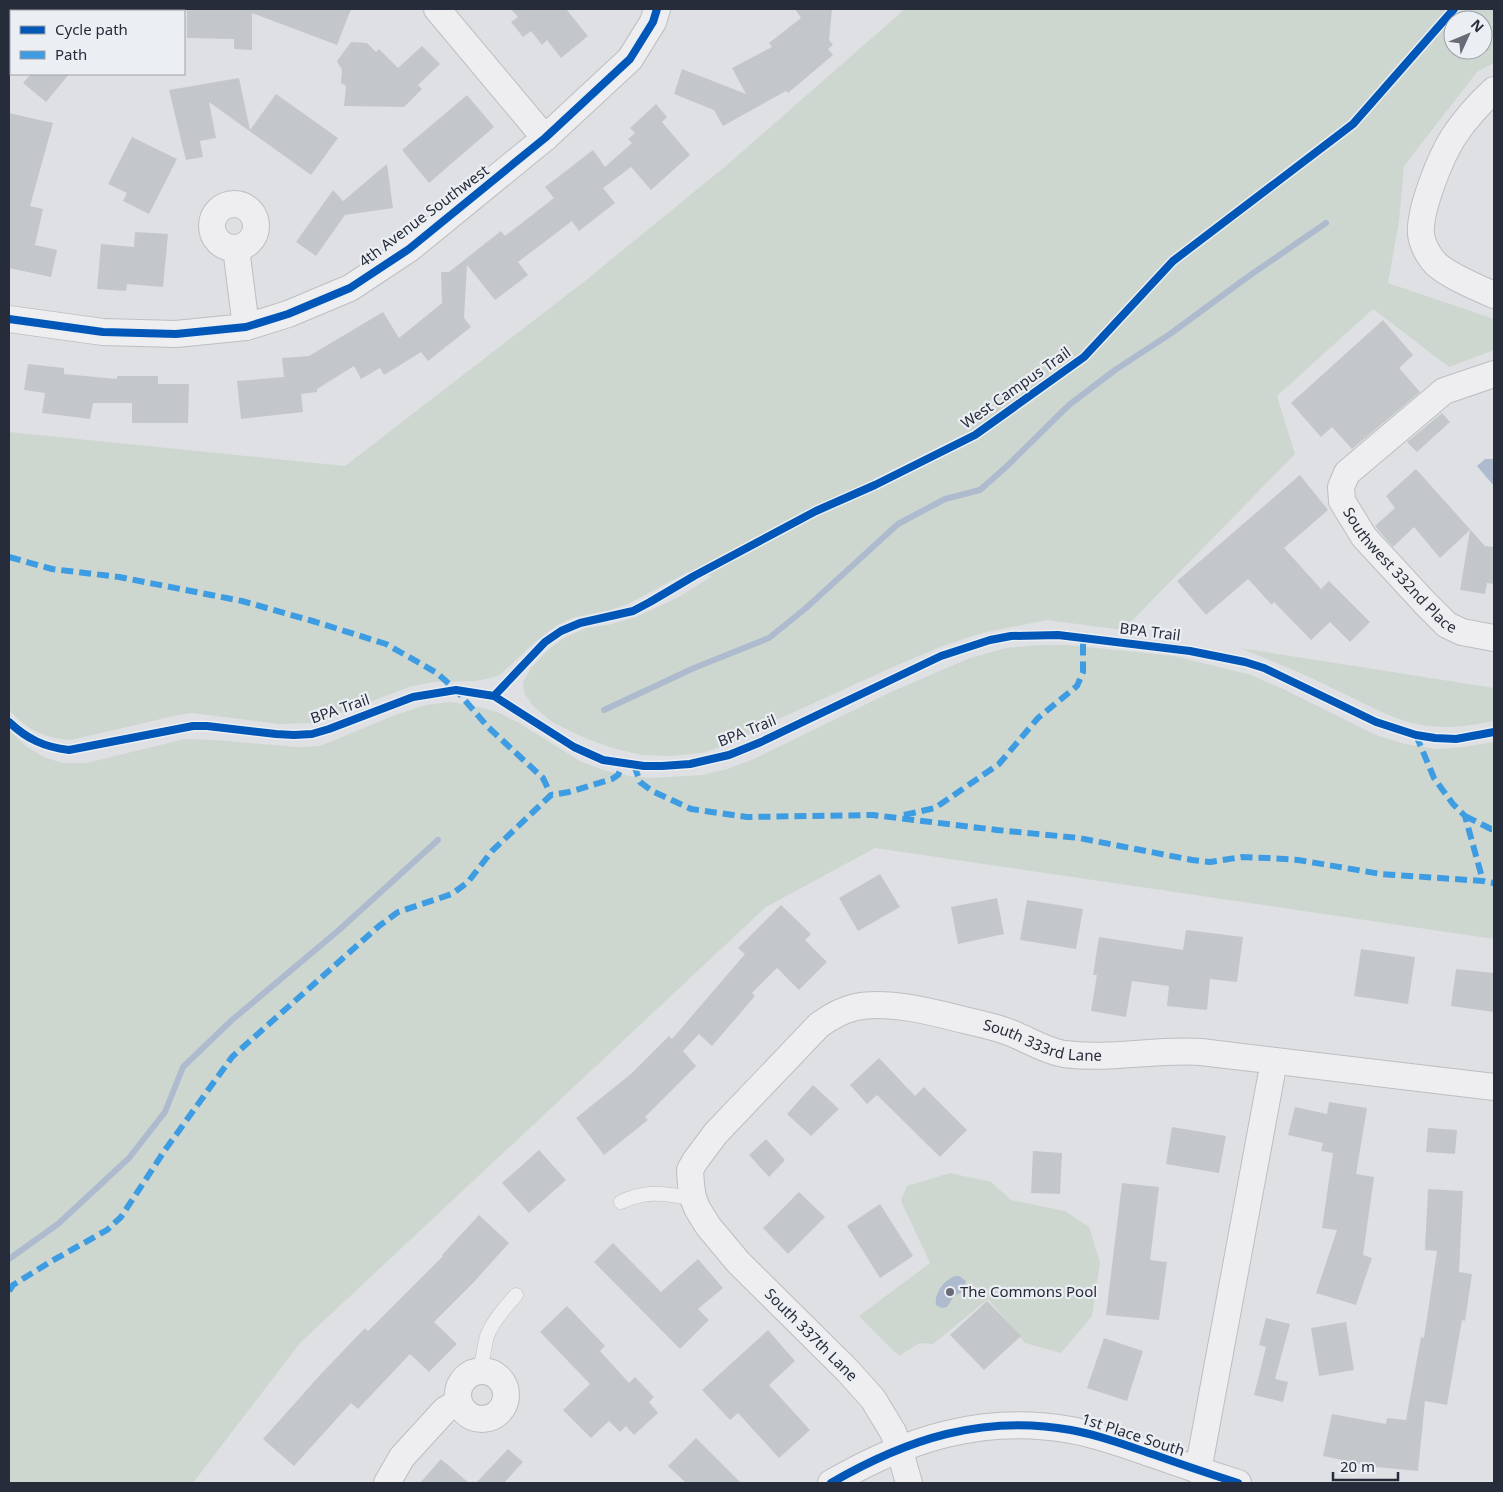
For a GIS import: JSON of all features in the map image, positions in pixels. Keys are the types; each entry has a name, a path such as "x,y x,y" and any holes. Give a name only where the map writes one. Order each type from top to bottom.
{"street":[{"path":"437,9 545,138"},
{"name":"4th Avenue Southwest","path":"9,319 103,332 176,334 246,327 288,314 350,288 409,249 545,138 630,59 655,15"},
{"path":"1494,90 1454,136 1425,203 1421,234 1426,250 1437,265 1459,279 1494,295"},
{"path":"236,248 246,327"},
{"name":"Southwest 332nd Place","path":"1494,374 1444,391 1347,473 1341,487 1342,501 1364,537 1425,603 1448,625 1462,632 1494,638"},
{"name":"South 333rd Lane","path":"693,1198 690,1170 695,1160 716,1133 819,1025 837,1014 857,1007 877,1004 934,1013 987,1025 1063,1054 1090,1056 1178,1050 1494,1087"},
{"name":"1st Place South","path":"831,1483 899,1448 959,1430 993,1426 1028,1425 1071,1430 1109,1439 1198,1471 1274,1061"},
{"name":"South 337th Lane","path":"693,1198 708,1226 738,1262 863,1387 886,1418 899,1448 909,1483"},
{"path":"479,1371 495,1375 505,1389 504,1405 499,1412 484,1420 468,1416 458,1402 459,1385 464,1378 479,1371"},
{"path":"387,1483 402,1457 445,1410 458,1402"},
{"path":"1198,1471 1238,1483"}],"lane":[{"path":"621,1202 634,1195 658,1193 693,1198"},
{"path":"479,1371 484,1359 486,1339 502,1311 516,1295"}],"shaded area":[{"path":"905,9 1494,9 1494,63 1477,72 1404,166 1399,221 1388,283 1494,319 1494,350 1449,367 1373,309 1277,396 1295,454 1123,630 1047,620 982,633 940,647 893,667 770,723 731,744 702,753 671,756 642,755 616,749 587,739 552,722 533,706 524,693 523,683 531,668 549,649 562,639 586,628 608,625 636,617 677,598 712,576 688,572 628,604 572,618 556,626 534,643 501,674 495,677 476,681 433,682 409,687 336,715 309,723 279,724 192,713 71,740 37,732 23,723 9,710 9,432 345,466 585,281 727,165"},
{"path":"1068,645 1174,656 1251,675 1376,735 1405,744 1437,749 1494,742 1494,939 875,848 766,907 300,1343 193,1483 9,1483 9,730 27,747 44,757 62,763 86,763 185,739 298,747 320,746 395,715 426,705 451,702 497,712 519,723 580,761 603,770 629,776 652,778 702,775 727,769 754,759 891,692 970,658 1006,648"},
{"path":"1240,648 1494,688 1494,721 1446,727 1405,721"},
{"path":"950,1173 991,1182 1011,1200 1065,1211 1089,1227 1100,1262 1092,1316 1061,1353 1025,1343 988,1299 933,1344 920,1343 899,1356 859,1316 930,1263 901,1201 907,1186"}],"water":[{"path":"1485,459 1494,459 1494,486 1477,466"},
{"name":"The Commons Pool","path":"955,1276 959,1276 966,1281 964,1291 954,1296 947,1307 942,1308 936,1305 937,1296 941,1288"}],"building":[{"path":"187,9 351,9 337,45 252,13 252,50 234,49 234,39 187,38"},
{"path":"511,9 566,9 588,36 561,58 547,40 542,45 531,31 523,37 511,22 518,17"},
{"path":"795,9 832,9 829,40 833,45 828,49 833,55 788,93 786,91 723,126 714,110 674,94 682,69 746,94 732,68 772,47 769,43 801,18"},
{"path":"351,42 367,43 376,52 379,49 398,68 422,46 440,64 418,85 422,89 404,107 344,106 346,86 341,83 342,70 337,61"},
{"path":"30,75 68,75 46,102 23,83"},
{"path":"239,78 250,130 276,94 338,138 311,175 209,102 216,138 200,141 203,157 186,160 169,90"},
{"path":"467,95 494,127 429,183 402,150"},
{"path":"656,104 667,117 662,122 690,155 651,190 631,167 603,188 615,203 579,231 572,221 518,262 528,275 495,300 467,265 464,318 471,327 428,361 421,352 384,375 380,368 361,379 354,366 317,389 317,392 301,394 303,412 241,419 237,381 284,377 282,358 309,356 383,312 399,338 442,303 441,272 449,272 501,231 505,236 554,198 545,187 593,150 605,167 632,143 628,139 635,133 630,128"},
{"path":"9,113 53,123 30,206 43,209 35,245 57,250 51,277 9,268"},
{"path":"132,137 177,159 149,214 123,201 127,193 108,184"},
{"path":"387,164 393,208 345,215 316,256 296,242 333,190 343,201"},
{"path":"135,232 168,234 163,287 127,284 126,291 97,289 101,244 134,247"},
{"path":"1383,320 1413,355 1399,368 1420,392 1352,449 1332,427 1321,437 1291,403"},
{"path":"28,364 64,368 64,374 117,379 117,376 158,376 158,384 189,384 188,423 132,423 132,403 93,403 90,419 42,413 45,393 24,390"},
{"path":"1442,413 1450,422 1417,452 1407,442"},
{"path":"1416,469 1485,546 1494,547 1494,584 1487,583 1485,594 1460,590 1470,530 1440,558 1414,527 1393,547 1375,526 1395,508 1386,496"},
{"path":"1300,475 1328,510 1284,548 1321,589 1329,581 1370,622 1350,642 1330,622 1311,640 1274,602 1272,605 1248,579 1206,615 1177,581"},
{"path":"880,874 900,907 858,931 839,898"},
{"path":"997,898 1004,934 958,944 951,907"},
{"path":"1027,900 1083,909 1076,949 1020,940"},
{"path":"781,905 811,934 805,940 827,962 799,990 777,968 752,993 755,996 712,1046 699,1034 683,1051 696,1066 645,1117 648,1120 604,1155 576,1118 631,1074 669,1036 672,1039 745,954 738,948"},
{"path":"1186,930 1243,937 1237,982 1210,979 1207,1010 1167,1006 1169,986 1132,981 1126,1017 1091,1011 1097,975 1093,975 1099,937 1183,950"},
{"path":"1361,949 1415,957 1408,1004 1354,996"},
{"path":"1456,969 1494,973 1494,1012 1451,1006"},
{"path":"879,1058 915,1096 924,1087 967,1130 940,1157 877,1095 867,1104 850,1085"},
{"path":"813,1085 839,1109 811,1136 787,1114"},
{"path":"1329,1102 1367,1108 1356,1174 1374,1177 1363,1255 1372,1258 1356,1305 1316,1293 1337,1230 1322,1228 1333,1153 1321,1151 1323,1143 1288,1135 1295,1107 1327,1114"},
{"path":"1172,1127 1226,1136 1219,1173 1166,1164"},
{"path":"1428,1128 1457,1130 1455,1154 1426,1152"},
{"path":"766,1139 785,1160 769,1177 749,1155"},
{"path":"539,1150 566,1180 529,1213 502,1183"},
{"path":"1033,1151 1062,1153 1060,1194 1031,1193"},
{"path":"1122,1183 1159,1187 1150,1260 1167,1262 1159,1320 1106,1315"},
{"path":"1428,1189 1463,1191 1459,1272 1472,1274 1465,1321 1462,1320 1447,1405 1425,1401 1418,1471 1376,1467 1323,1456 1332,1414 1386,1424 1387,1418 1406,1420 1421,1337 1424,1338 1437,1251 1425,1250"},
{"path":"799,1192 825,1217 788,1254 763,1228"},
{"path":"880,1204 913,1256 880,1278 847,1226"},
{"path":"479,1215 509,1243 434,1322 457,1344 429,1372 410,1354 358,1409 351,1403 294,1466 263,1439 365,1328 368,1331 443,1256"},
{"path":"613,1243 661,1292 698,1259 723,1288 698,1309 709,1320 680,1349 594,1262"},
{"path":"987,1301 1021,1336 984,1370 950,1335"},
{"path":"567,1306 605,1346 600,1351 629,1383 635,1377 654,1397 649,1402 658,1413 634,1435 626,1426 620,1432 609,1421 591,1438 563,1410 590,1384 540,1332"},
{"path":"1266,1318 1290,1324 1275,1379 1288,1382 1283,1402 1254,1395 1266,1347 1259,1345"},
{"path":"1346,1322 1354,1370 1319,1376 1311,1328"},
{"path":"768,1330 795,1361 769,1385 810,1430 779,1458 738,1413 730,1420 702,1390"},
{"path":"1104,1338 1143,1351 1127,1401 1087,1388"},
{"path":"696,1438 741,1483 686,1483 668,1466"},
{"path":"508,1449 523,1462 504,1483 476,1483"},
{"path":"441,1459 469,1483 420,1483"}],"waterway":[{"path":"604,710 694,668 769,638 806,608 898,524 945,499 980,490 1069,405 1115,370 1170,334 1326,223"},
{"path":"9,1259 58,1224 129,1158 165,1112 183,1067 232,1020 339,930 438,840"}],"marked path":[{"path":"9,557 52,569 119,577 242,601 386,644 437,673 456,690 488,727 543,778 551,795"},
{"path":"904,815 935,808 999,764 1038,718 1077,686 1083,672 1083,638"},
{"path":"1416,735 1434,778 1453,804 1465,816 1483,881"},
{"path":"9,1291 13,1285 107,1230 121,1217 165,1150 232,1057 379,926 398,912 452,894 468,882 492,851 551,795 569,792 612,779 618,775 623,764"},
{"path":"634,765 640,782 652,791 691,809 747,817 873,815 1079,838 1210,862 1242,857 1298,860 1381,874 1494,883"},
{"path":"1465,816 1494,829"}],"cycle path":[{"path":"9,319 103,332 176,334 246,327 288,314 350,288 409,249 545,138 630,59 653,22 657,9"},
{"name":"West Campus Trail","path":"494,696 545,642 561,631 580,623 633,611 816,511 875,485 975,435 1084,357 1173,261 1353,124 1454,9"},
{"name":"BPA Trail","path":"9,722 22,733 36,741 52,747 69,750 193,726 276,734 312,734 413,697 456,690 494,696 574,747 603,760 644,766 690,764 729,755 761,742 941,656 990,640 1011,636 1058,635 1190,651 1245,662 1264,668 1376,722 1416,735 1456,739 1494,732"},
{"path":"831,1483 860,1467 917,1443 946,1434 976,1428 1007,1425 1039,1426 1093,1435 1238,1483"}],"place":[{"name":"The Commons Pool","path":"950,1292"}]}
